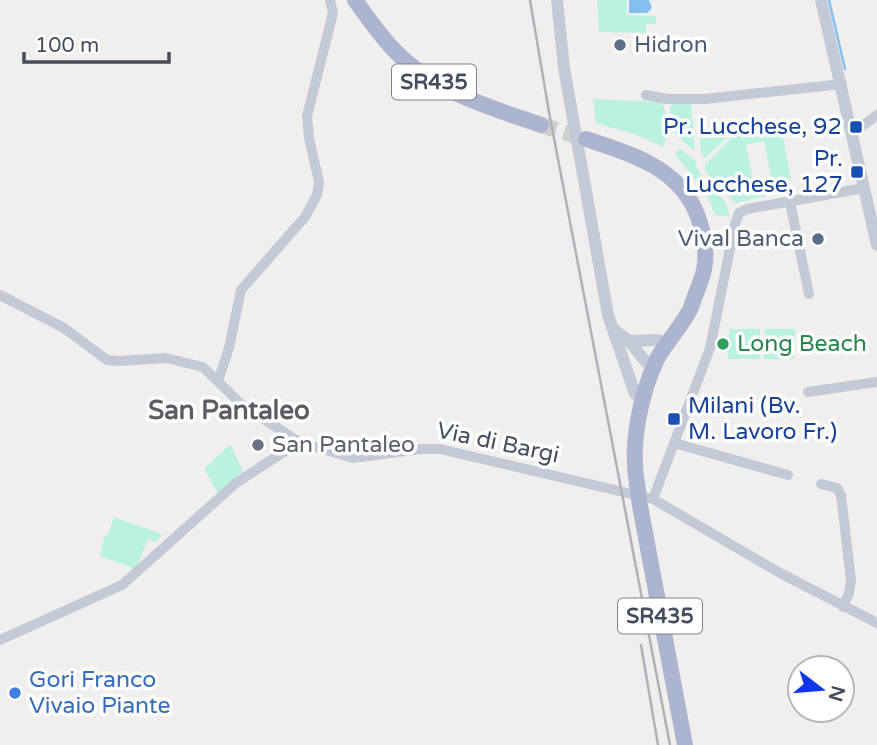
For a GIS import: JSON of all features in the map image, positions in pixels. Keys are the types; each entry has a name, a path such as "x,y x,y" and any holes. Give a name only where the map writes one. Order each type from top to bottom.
{"main road":[{"name":"SR435","path":"355,0 395,51 434,82 478,103 541,125"},
{"name":"SR435","path":"586,139 648,161 672,177 697,211 705,244 704,271 693,300 684,307 659,340 635,394 628,434 630,461 647,503 685,745"},
{"path":"636,478 638,424 647,367 688,312 693,300"}],"street":[{"path":"218,381 229,348 240,290 305,217 317,195 319,181 307,116 331,22 333,9 330,0"},
{"path":"557,0 563,60 612,328 635,394"},
{"path":"821,0 877,245"},
{"path":"646,94 667,99 704,99 842,84"},
{"path":"853,134 877,116"},
{"path":"647,503 674,443 712,344 737,217 747,209 864,188"},
{"path":"790,202 809,294"},
{"name":"Via di Bargi","path":"0,295 64,328 107,360 166,358 203,367 241,404 299,442 352,458 440,449 647,503 877,623"},
{"path":"612,328 629,341 647,367"},
{"path":"629,341 659,340"},
{"path":"623,358 632,366 647,367"},
{"path":"808,392 877,382"},
{"path":"0,640 122,585 236,483 299,442"},
{"path":"674,443 788,475"},
{"path":"821,484 836,488 841,495 851,580 843,607"}],"green space":[{"path":"597,0 627,0 626,15 656,16 656,24 646,24 646,33 599,32"},
{"path":"593,99 662,102 667,124 663,147 637,135 596,123"},
{"path":"691,101 695,152 672,131 670,108 672,104"},
{"path":"781,126 791,180 772,182 764,141 746,145 754,185 762,184 765,196 734,202 705,171 705,165 734,132"},
{"path":"699,129 704,129 705,138 727,137 705,158 701,154"},
{"path":"679,148 695,160 701,175 725,202 729,217 715,215 707,195 675,154"},
{"path":"729,329 760,329 760,359 728,359"},
{"path":"765,329 795,329 794,359 764,359"},
{"path":"230,444 243,471 218,493 204,469"},
{"path":"114,517 162,534 156,542 148,539 136,569 100,556 104,537 108,535"}],"water":[{"path":"629,0 649,0 652,8 647,13 629,13"}],"waterway":[{"path":"829,0 845,69"}],"tunnel":[{"path":"541,125 586,139"}],"railway":[{"path":"530,0 670,745"},
{"path":"641,645 658,745"}],"place":[{"name":"Hidron","path":"620,45"},
{"name":"Pr. Lucchese, 92","path":"856,127"},
{"name":"Pr. Lucchese, 127","path":"857,172"},
{"name":"Vival Banca","path":"818,239"},
{"name":"Long Beach","path":"723,344"},
{"name":"Milani (Bv. M. Lavoro Fr.)","path":"674,419"},
{"name":"San Pantaleo","path":"258,445"},
{"name":"Gori Franco Vivaio Piante","path":"15,693"}],"district":[{"name":"San Pantaleo","path":"229,410"}]}
